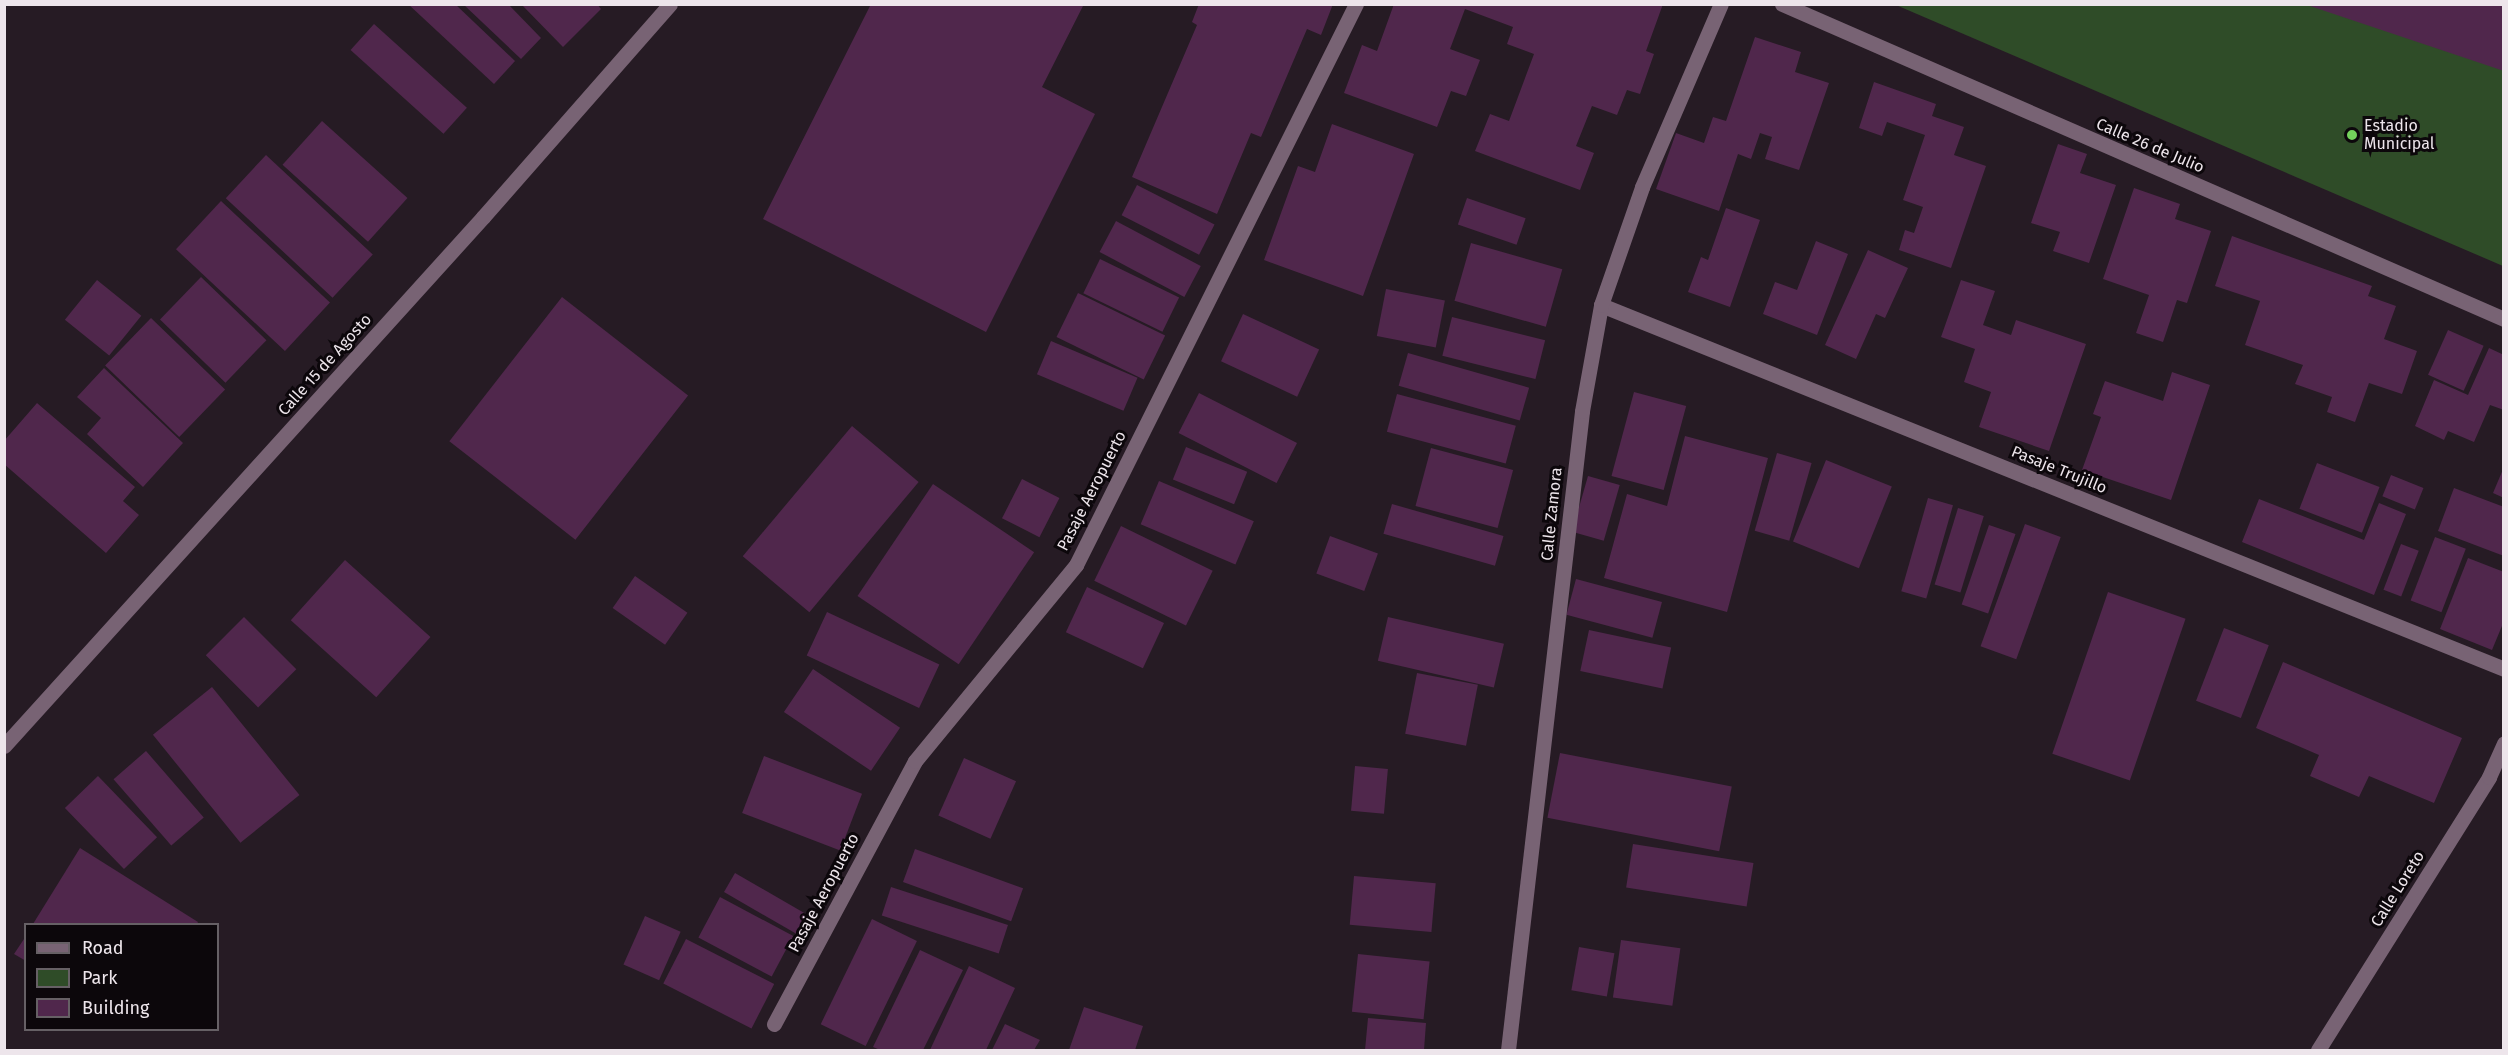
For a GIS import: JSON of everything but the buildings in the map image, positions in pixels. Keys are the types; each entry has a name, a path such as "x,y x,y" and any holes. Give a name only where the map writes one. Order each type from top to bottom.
{"street":[{"name":"Calle 15 de Agosto","path":"4,746 483,217 670,4"},
{"name":"Pasaje Aeropuerto","path":"774,1024 915,761 1076,565 1356,4"},
{"name":"Calle Zamora","path":"1508,1050 1581,411 1601,305 1642,187 1721,4"},
{"name":"Calle 26 de Julio","path":"1782,4 2504,319"},
{"name":"Pasaje Trujillo","path":"1601,305 2504,669"},
{"name":"Calle Loreto","path":"2318,1050 2489,777 2504,743"}],"green space":[{"name":"Estadio Municipal","path":"1896,5 2503,5 2503,266"}],"place":[{"name":"Estadio Municipal","path":"2352,135"}]}
